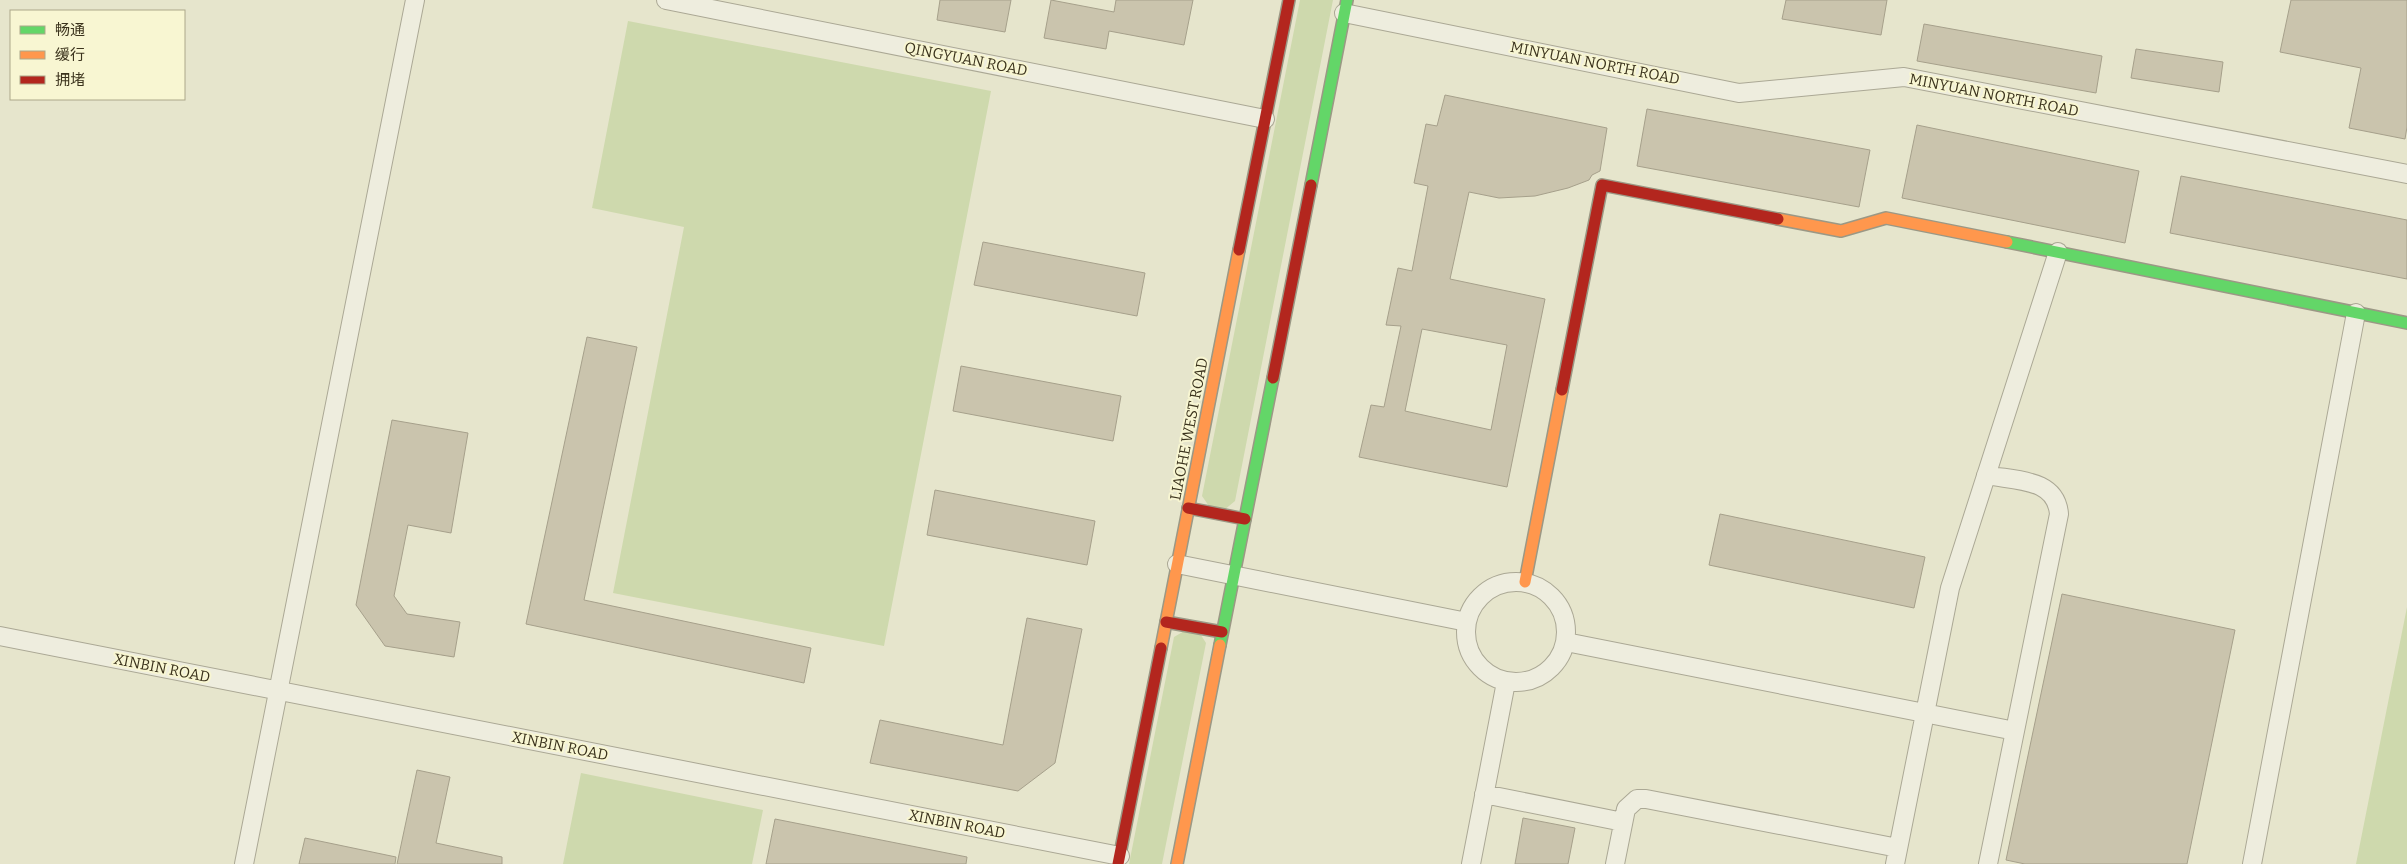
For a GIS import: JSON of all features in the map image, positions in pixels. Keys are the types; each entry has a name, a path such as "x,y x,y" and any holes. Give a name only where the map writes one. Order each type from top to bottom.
{"street":[{"path":"244,864 415,0"},
{"name":"QINGYUAN ROAD","path":"666,0 1265,119"},
{"name":"LIAOHE WEST ROAD","path":"1119,860 1289,0"},
{"path":"1177,864 1346,6"},
{"name":"MINYUAN NORTH ROAD","path":"1346,6 1740,93 1904,77 2407,174"},
{"path":"1525,582 1602,185 1841,231 1886,218 2407,323"},
{"path":"1615,864 1626,809 1637,799 1646,799 1897,856 1950,588 2058,252"},
{"path":"2252,864 2356,313"},
{"path":"1986,475 2042,486 2052,493 2058,504 2059,514 1988,864"},
{"path":"1188,508 1245,519"},
{"path":"1177,564 1467,622"},
{"path":"1508,581 1525,582 1541,587 1554,597 1562,610 1567,625 1566,642 1556,663 1538,678 1522,682 1506,682 1490,675 1477,664 1468,648 1465,631 1468,614 1478,598 1491,587 1508,581"},
{"path":"1166,622 1222,632"},
{"name":"XINBIN ROAD","path":"0,636 1119,860"},
{"path":"1566,642 2015,731"},
{"path":"1471,864 1506,682"},
{"path":"1484,794 1623,822"}],"green space":[{"path":"1300,0 1333,0 1235,501 1223,511 1211,509 1202,496"},
{"path":"628,21 991,91 884,646 613,593 684,227 592,208"},
{"path":"2407,607 2407,864 2356,864"},
{"path":"1186,630 1199,632 1206,643 1162,864 1129,864 1174,637"},
{"path":"581,773 763,810 752,864 563,864"}],"building":[{"path":"940,0 1011,0 1005,32 937,20"},
{"path":"1051,0 1114,12 1116,0 1193,0 1184,45 1109,31 1106,49 1044,38"},
{"path":"1786,0 1887,0 1881,35 1782,19"},
{"path":"2291,0 2407,0 2407,127 2405,139 2349,128 2361,68 2280,52"},
{"path":"1924,24 2102,56 2096,93 1917,61"},
{"path":"2136,49 2223,62 2219,92 2131,78"},
{"path":"1445,95 1607,128 1600,171 1592,175 1589,180 1568,188 1535,196 1499,198 1469,192 1450,279 1545,299 1507,487 1359,457 1371,405 1384,407 1401,326 1386,325 1398,268 1412,271 1428,186 1414,183 1426,124 1437,126","holes":["1422,329 1507,345 1491,430 1405,411"]},
{"path":"1647,109 1870,150 1859,207 1637,166"},
{"path":"1917,125 2139,171 2125,243 1902,198"},
{"path":"2181,176 2407,220 2407,279 2170,233"},
{"path":"983,242 1145,273 1137,316 974,285"},
{"path":"587,337 637,347 584,600 811,648 804,683 526,624"},
{"path":"961,366 1121,396 1113,441 953,411"},
{"path":"392,420 468,433 451,533 408,525 394,596 407,614 460,622 454,657 385,646 356,605"},
{"path":"935,490 1095,521 1087,565 927,535"},
{"path":"1720,514 1925,557 1914,608 1709,565"},
{"path":"2062,594 2235,630 2187,864 2025,864 2006,860"},
{"path":"1027,618 1082,629 1055,763 1018,791 870,763 880,720 1003,745"},
{"path":"417,770 450,777 436,843 502,857 502,864 397,864"},
{"path":"1523,818 1575,828 1568,864 1515,864"},
{"path":"775,819 967,857 966,864 766,864"},
{"path":"305,838 396,857 395,864 299,864"}],"traffic: fast":[{"path":"1311,185 1347,0"},
{"path":"2007,242 2407,323"},
{"path":"1220,645 1273,378"}],"traffic: slow":[{"path":"1778,219 1841,231 1886,218 2007,242"},
{"path":"1161,648 1239,250"},
{"path":"1525,582 1562,390"},
{"path":"1177,864 1220,645"}],"traffic: jam":[{"path":"1239,250 1289,0"},
{"path":"1273,378 1311,185"},
{"path":"1562,390 1602,185 1778,219"},
{"path":"1188,508 1245,519"},
{"path":"1166,622 1222,632"},
{"path":"1118,864 1161,648"}]}
